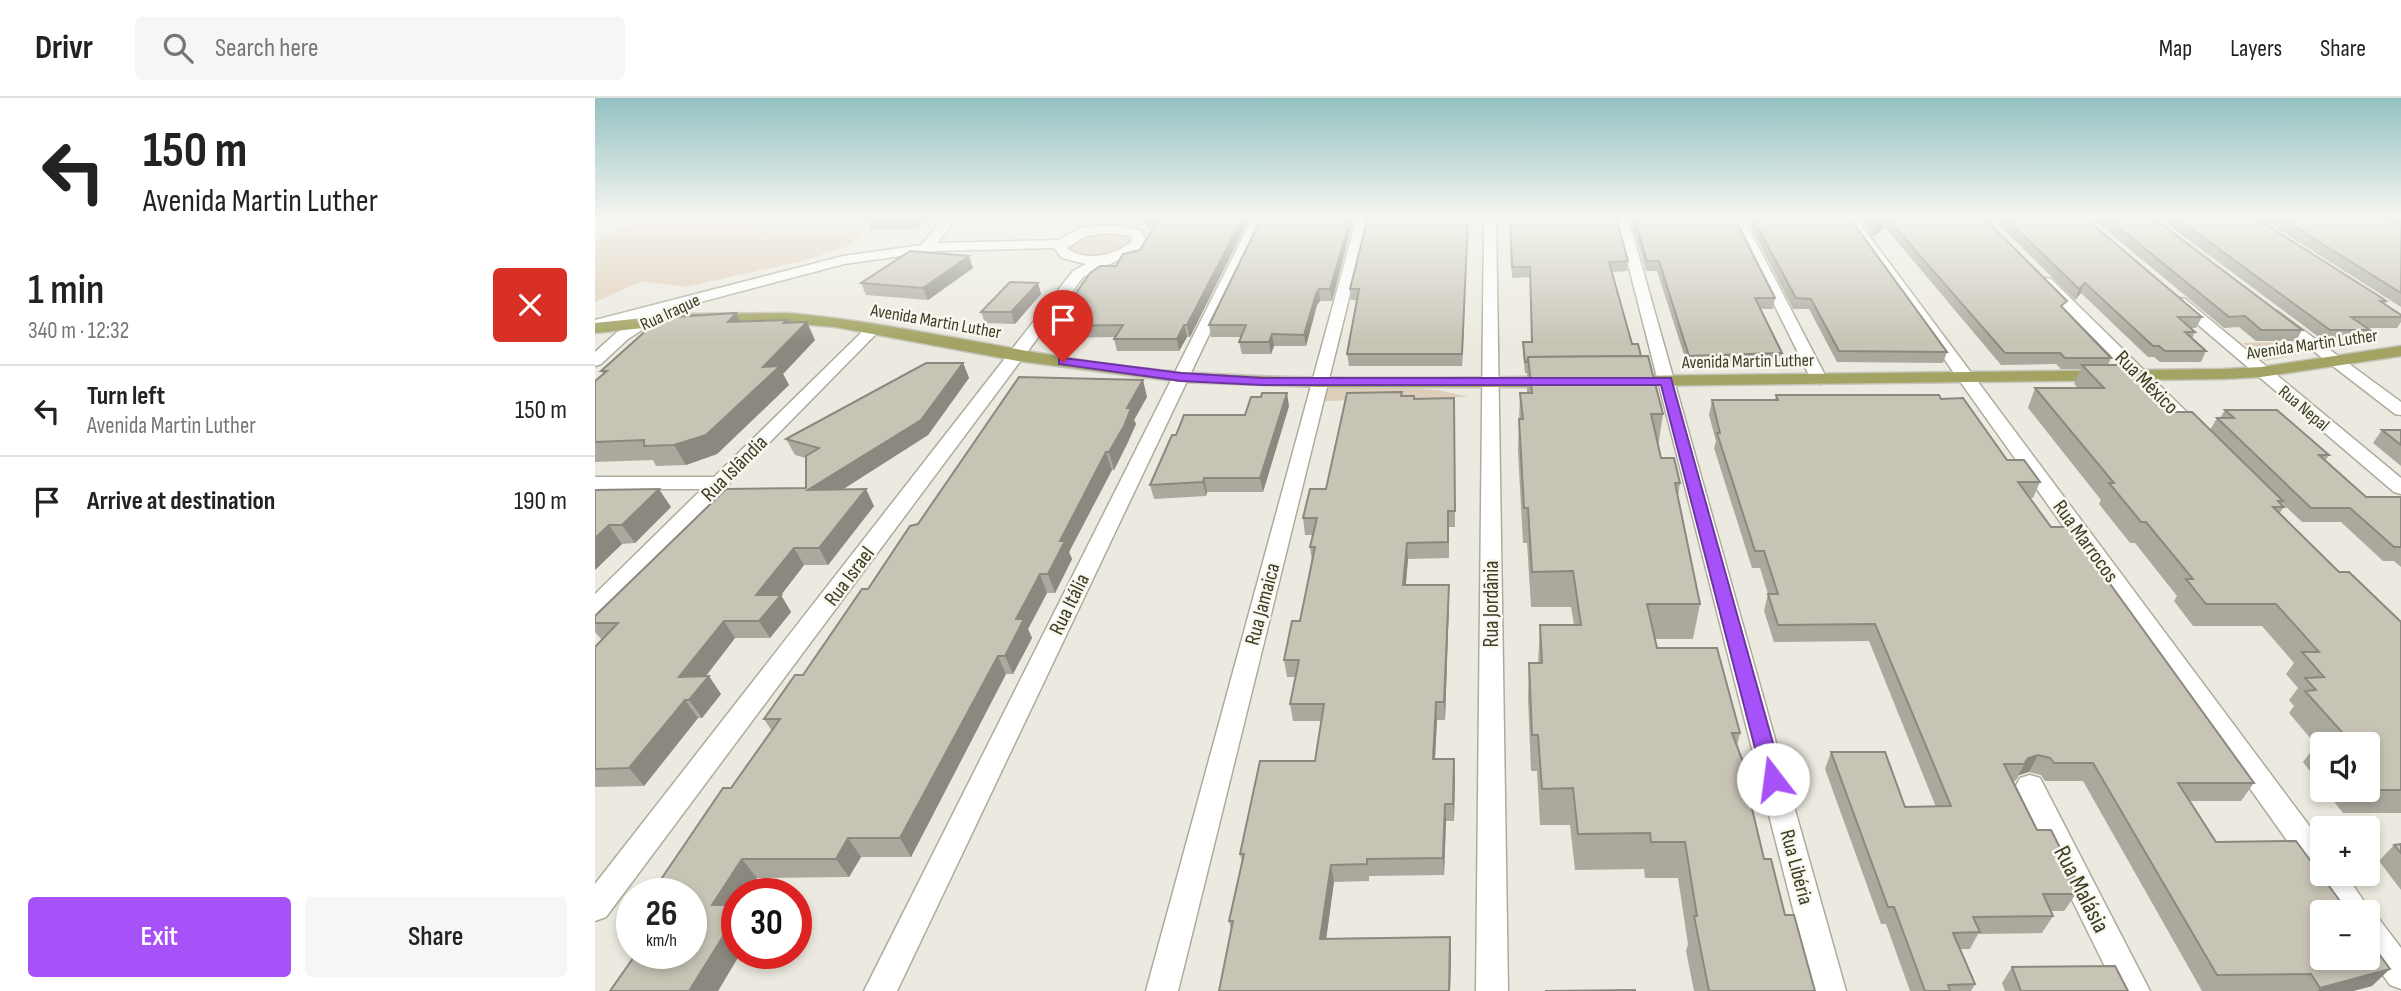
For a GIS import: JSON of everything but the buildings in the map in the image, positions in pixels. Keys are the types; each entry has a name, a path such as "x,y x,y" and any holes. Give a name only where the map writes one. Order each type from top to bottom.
{"main road":[{"name":"Avenida Martin Luther","path":"595,327 643,321 725,317 788,318 873,329 1018,356 1181,377 1320,382 1576,382"},
{"name":"Avenida Martin Luther","path":"1614,381 2141,376 2261,372 2401,351"}],"street":[{"name":"Rua Iraque","path":"595,327 714,292 853,259"},
{"name":"Rua Israel","path":"595,907 1078,274 1107,259"},
{"name":"Rua Itália","path":"880,991 1239,259"},
{"name":"Rua Jamaica","path":"1162,991 1352,259"},
{"name":"Rua Jordânia","path":"1490,259 1492,991"},
{"name":"Rua Libéria","path":"1633,259 1831,991"},
{"path":"1758,259 1819,379"},
{"name":"Rua Marrocos","path":"1880,259 2310,849"},
{"name":"Rua México","path":"2030,266 2208,443"},
{"name":"Rua Nepal","path":"2164,288 2401,488"},
{"name":"Rua Iraque","path":"595,361 643,321 714,292"},
{"path":"2260,303 2401,410"},
{"name":"Rua Islândia","path":"595,607 873,329"},
{"path":"595,483 719,483"},
{"name":"Rua Malásia","path":"2029,786 2134,991"},
{"path":"2380,945 2401,974"}],"shaded area":[{"path":"595,259 810,259 685,287 642,281 595,302"},
{"path":"2302,342 2313,351 2265,361 2243,343"},
{"path":"1328,384 1439,390 1468,397 1324,401"}],"route":[{"path":"1063,362 1181,377 1262,382 1666,381 1773,779"}]}
